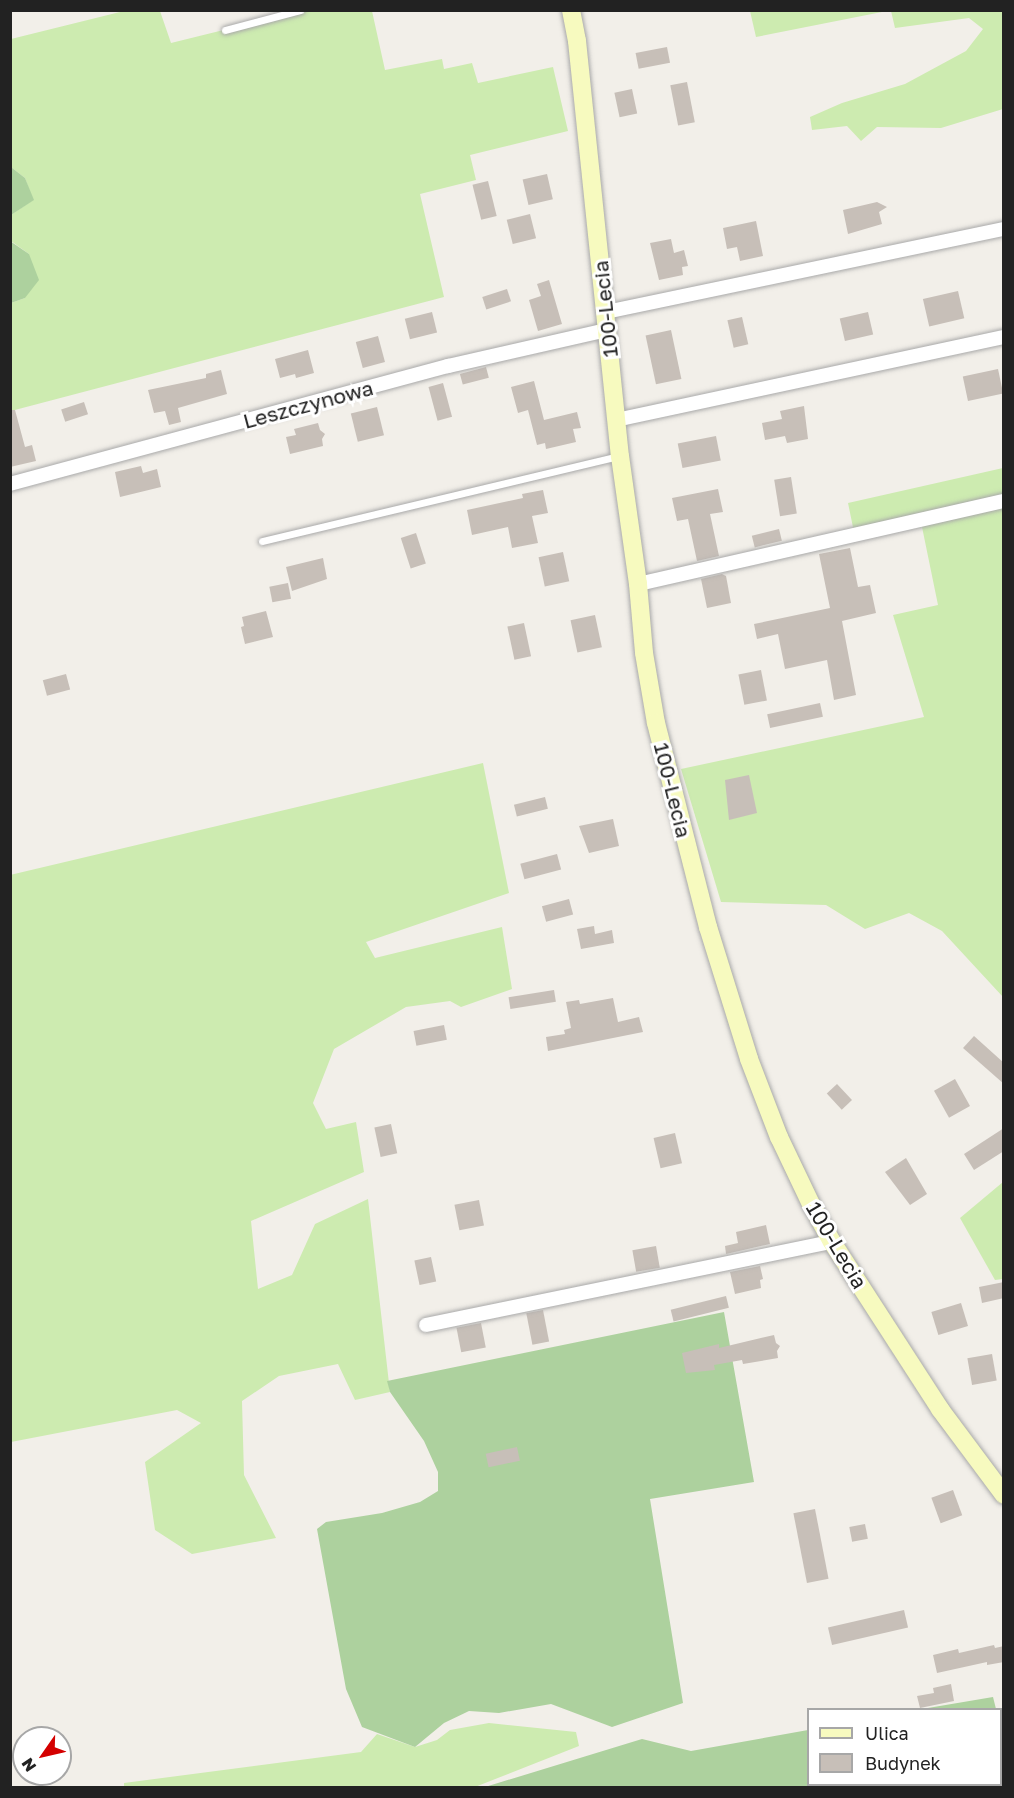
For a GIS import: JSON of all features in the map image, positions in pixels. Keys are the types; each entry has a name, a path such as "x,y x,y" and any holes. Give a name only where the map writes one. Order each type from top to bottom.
{"street":[{"name":"100-Lecia","path":"571,10 578,53 616,420 638,584 644,653 656,723 708,927 749,1059 768,1109 794,1168 832,1242 940,1409 1004,1495"},
{"name":"Leszczynowa","path":"10,484 606,321 1004,229"},
{"path":"616,420 1004,337"},
{"path":"638,584 1004,501"},
{"path":"426,1325 832,1242"}],"lane":[{"path":"225,30 300,10"},
{"path":"262,541 620,456"}],"green space":[{"path":"750,10 887,11 756,37"},
{"path":"124,11 160,11 171,43 300,11 372,11 385,70 442,59 444,69 472,63 478,83 553,67 568,131 470,155 476,180 420,194 444,297 11,411 11,303 25,298 29,254 11,241 11,215 33,200 25,178 11,167 11,39"},
{"path":"891,11 1003,11 1003,109 941,128 877,127 861,141 847,126 812,130 810,117 842,103 905,84 966,51 983,29 969,18 895,28"},
{"path":"11,167 25,178 34,200 11,215"},
{"path":"10,241 29,254 39,280 25,298 11,303"},
{"path":"1003,468 1003,997 942,931 909,913 865,929 826,905 721,902 681,769 924,717 893,615 938,605 922,527 855,537 848,503"},
{"path":"483,763 509,893 366,942 375,958 502,927 512,989 461,1007 450,1001 406,1007 334,1049 313,1103 326,1129 356,1122 364,1172 251,1221 258,1289 292,1275 315,1224 368,1199 390,1392 355,1400 338,1364 279,1376 242,1401 244,1475 276,1538 192,1554 155,1530 145,1462 201,1423 177,1410 11,1442 10,875"},
{"path":"1003,1182 1003,1279 995,1280 960,1218"},
{"path":"724,1312 754,1482 650,1499 683,1703 612,1727 551,1704 499,1713 469,1711 444,1723 415,1747 362,1727 346,1689 317,1529 326,1522 382,1513 420,1502 438,1491 438,1472 424,1441 390,1392 387,1381"},
{"path":"993,1697 996,1708 928,1708"},
{"path":"489,1723 576,1732 579,1746 475,1787 124,1788 124,1783 361,1752 377,1734 415,1747 437,1740 450,1730"},
{"path":"807,1730 807,1786 1002,1786 1002,1731 1003,1787 485,1787 642,1739 691,1751"}],"building":[{"path":"667,47 670,63 639,69 636,53"},
{"path":"687,82 695,122 678,125 670,85"},
{"path":"632,89 637,113 620,117 614,93"},
{"path":"547,174 553,199 528,205 523,180"},
{"path":"488,181 497,216 481,220 472,185"},
{"path":"877,202 887,207 879,212 882,224 848,234 843,210"},
{"path":"530,214 536,238 513,244 507,220"},
{"path":"756,221 763,256 740,261 737,247 727,249 723,228"},
{"path":"671,239 674,253 684,250 688,266 682,267 683,275 659,280 650,243"},
{"path":"549,280 562,324 538,331 529,300 541,296 537,284"},
{"path":"507,289 511,301 486,309 482,297"},
{"path":"958,291 964,318 929,326 923,299"},
{"path":"432,312 437,332 410,339 405,319"},
{"path":"868,312 873,334 845,341 840,319"},
{"path":"742,317 748,344 734,348 727,320"},
{"path":"671,330 681,379 656,384 646,335"},
{"path":"378,336 385,362 363,368 356,342"},
{"path":"308,350 314,373 296,378 295,374 280,378 275,359"},
{"path":"486,367 489,378 463,385 460,374"},
{"path":"998,369 1003,393 968,401 963,376"},
{"path":"221,370 227,394 178,408 181,422 169,425 165,411 154,413 148,390 206,378 206,374"},
{"path":"534,381 544,420 577,412 581,428 573,429 576,442 546,449 545,443 537,445 528,410 518,413 511,387"},
{"path":"443,383 452,417 438,421 429,387"},
{"path":"84,402 88,414 65,422 61,409"},
{"path":"804,406 808,439 787,443 785,436 765,440 762,423 782,419 780,411"},
{"path":"377,407 384,435 358,442 351,414"},
{"path":"10,410 15,410 25,447 32,445 36,461 10,467"},
{"path":"318,423 320,430 325,434 322,439 323,446 290,454 286,437 296,435 294,429"},
{"path":"716,436 721,461 682,468 678,443"},
{"path":"141,466 143,473 157,469 161,487 120,497 115,472"},
{"path":"791,477 797,514 780,516 774,480"},
{"path":"718,489 723,512 710,514 719,556 697,561 688,519 677,521 672,498"},
{"path":"543,490 548,513 532,516 538,543 512,548 508,527 472,535 467,510 523,498 522,494"},
{"path":"779,529 782,541 755,547 752,536"},
{"path":"416,533 426,563 411,568 401,538"},
{"path":"850,548 858,587 870,585 876,613 842,621 856,695 834,700 827,660 785,669 778,634 757,639 754,624 830,608 819,554"},
{"path":"563,552 569,581 545,587 539,557"},
{"path":"323,558 327,579 292,591 286,567"},
{"path":"722,574 726,576 731,603 707,608 701,579"},
{"path":"288,583 291,599 272,602 269,587"},
{"path":"266,611 273,637 245,644 241,627 244,626 242,617"},
{"path":"595,615 602,647 577,652 571,620"},
{"path":"524,623 531,656 514,660 507,627"},
{"path":"761,670 767,700 744,705 738,674"},
{"path":"66,674 70,689 47,696 43,680"},
{"path":"820,703 823,717 770,728 767,714"},
{"path":"749,775 757,813 729,820 725,780"},
{"path":"545,797 548,809 517,816 514,805"},
{"path":"613,819 619,846 589,853 579,826"},
{"path":"557,854 561,869 524,879 520,864"},
{"path":"569,899 573,914 546,922 542,906"},
{"path":"594,926 595,934 612,930 614,943 581,949 577,929"},
{"path":"554,990 556,1002 510,1009 509,997"},
{"path":"613,998 618,1022 639,1017 643,1032 548,1051 546,1037 565,1034 564,1030 571,1028 566,1002 579,1000 580,1004"},
{"path":"444,1025 447,1040 416,1046 414,1031"},
{"path":"974,1036 1004,1063 1004,1084 963,1048"},
{"path":"955,1079 970,1106 949,1118 934,1091"},
{"path":"837,1084 852,1100 842,1110 827,1094"},
{"path":"391,1124 397,1153 381,1157 374,1128"},
{"path":"1004,1128 1004,1151 974,1170 964,1154"},
{"path":"675,1133 682,1163 661,1168 654,1138"},
{"path":"906,1158 927,1194 910,1205 885,1172"},
{"path":"479,1200 484,1226 459,1230 454,1205"},
{"path":"766,1225 770,1244 726,1254 725,1246 738,1243 736,1232"},
{"path":"656,1246 660,1268 636,1272 632,1250"},
{"path":"431,1257 436,1281 420,1285 414,1261"},
{"path":"760,1266 763,1279 760,1280 761,1288 735,1294 730,1272"},
{"path":"1004,1282 1004,1298 982,1303 979,1287"},
{"path":"726,1296 729,1308 674,1321 671,1310"},
{"path":"961,1303 968,1326 938,1335 931,1312"},
{"path":"543,1310 549,1341 532,1345 526,1313"},
{"path":"481,1323 486,1348 461,1352 456,1328"},
{"path":"774,1335 776,1343 780,1346 777,1351 778,1358 743,1364 742,1360 714,1365 715,1370 686,1373 682,1353 719,1344 719,1348"},
{"path":"992,1354 997,1381 972,1385 967,1358"},
{"path":"517,1447 520,1461 489,1467 486,1454"},
{"path":"953,1490 962,1515 941,1523 931,1498"},
{"path":"815,1509 829,1579 807,1583 793,1513"},
{"path":"865,1524 868,1539 852,1542 849,1527"},
{"path":"904,1610 908,1628 832,1645 828,1628"},
{"path":"994,1645 995,1648 1004,1646 1004,1662 987,1665 987,1662 937,1673 933,1655 958,1649 959,1653"},
{"path":"951,1684 954,1701 920,1708 917,1696 934,1693 933,1688"}]}
